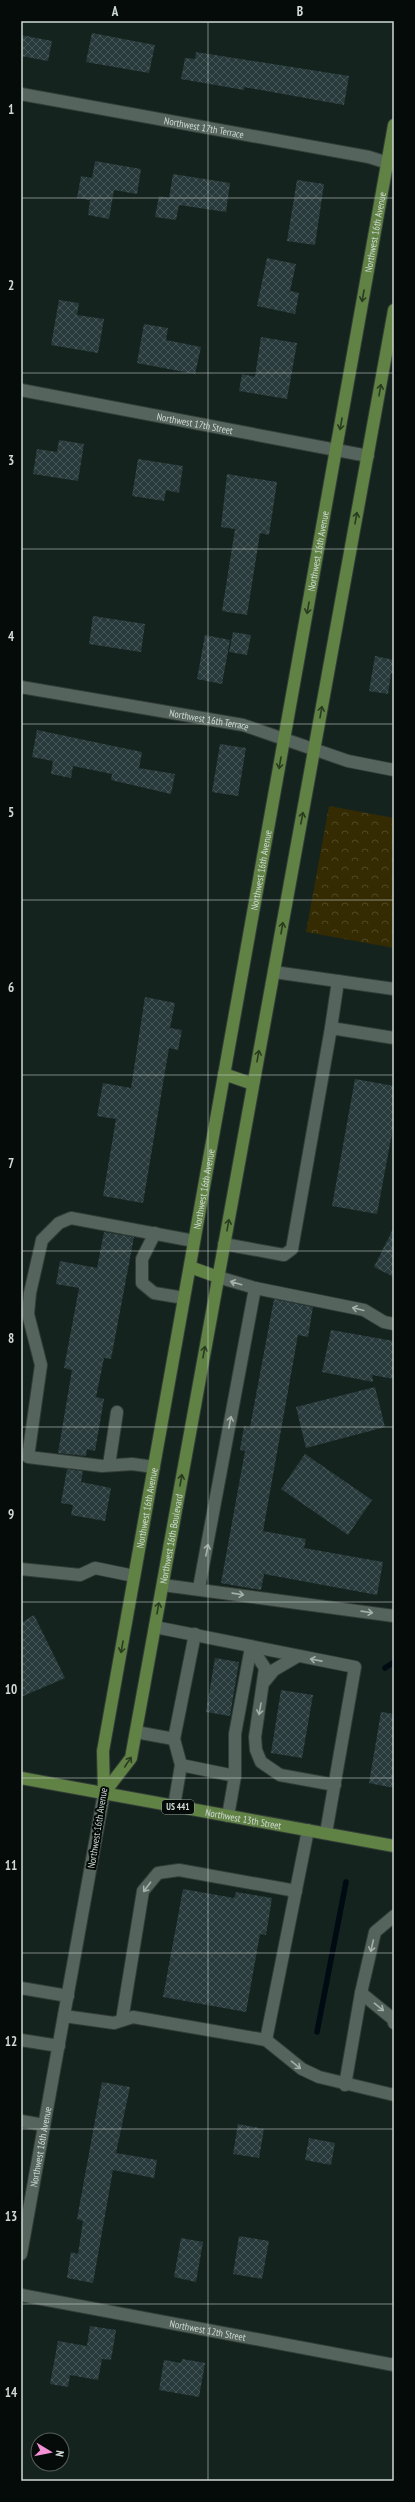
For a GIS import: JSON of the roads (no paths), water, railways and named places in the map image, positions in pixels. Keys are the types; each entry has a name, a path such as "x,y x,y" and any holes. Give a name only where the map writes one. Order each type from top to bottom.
{"main road":[{"name":"Northwest 16th Avenue","path":"104,1793 103,1752 336,451 392,162 394,125"},
{"path":"190,1267 218,1277 394,310"},
{"path":"224,1074 253,1084"},
{"name":"Northwest 16th Boulevard","path":"104,1793 132,1758 218,1277"},
{"name":"Northwest 13th Street","path":"21,1778 394,1846"}],"street":[{"name":"Northwest 17th Terrace","path":"21,94 392,162"},
{"name":"Northwest 17th Street","path":"21,390 368,456"},
{"name":"Northwest 16th Terrace","path":"21,687 242,725 348,761 394,770"},
{"path":"274,972 394,989"},
{"path":"224,1244 284,1255 292,1249 338,981"},
{"path":"331,1028 394,1038"},
{"path":"154,1468 132,1464 109,1465 28,1457 41,1365 28,1314 30,1293 42,1240 59,1224 71,1218 194,1241"},
{"path":"155,1233 142,1259 142,1283 154,1293 184,1298"},
{"path":"218,1277 255,1288 364,1310 384,1322 394,1324"},
{"path":"199,1588 255,1288"},
{"path":"109,1465 117,1412"},
{"path":"21,1569 80,1575 95,1568 134,1576"},
{"path":"163,1584 394,1616"},
{"path":"155,1626 251,1648 355,1667 326,1834"},
{"path":"174,1806 181,1765 174,1738 195,1634"},
{"path":"251,1648 265,1668 265,1681 255,1737 256,1750 262,1762 280,1775 335,1785"},
{"path":"228,1816 235,1776 235,1734 251,1648"},
{"path":"265,1681 274,1670 298,1656"},
{"path":"136,1732 174,1738"},
{"path":"181,1765 235,1776"},
{"name":"Northwest 16th Avenue","path":"21,2254 104,1793"},
{"path":"266,2040 308,1830"},
{"path":"122,2020 143,1891 158,1873 179,1870 296,1891"},
{"path":"345,2084 361,1993 375,1932 394,1916"},
{"path":"21,1988 68,1996"},
{"path":"361,1993 393,2019 394,2023"},
{"path":"64,2016 114,2023 133,2017 266,2040 302,2069 345,2084 394,2095"},
{"path":"21,2040 59,2046"},
{"path":"21,2121 44,2125"},
{"name":"Northwest 12th Street","path":"21,2295 394,2365"}],"waterway":[{"path":"385,1668 394,1662"},
{"path":"317,2032 346,1882"}]}
